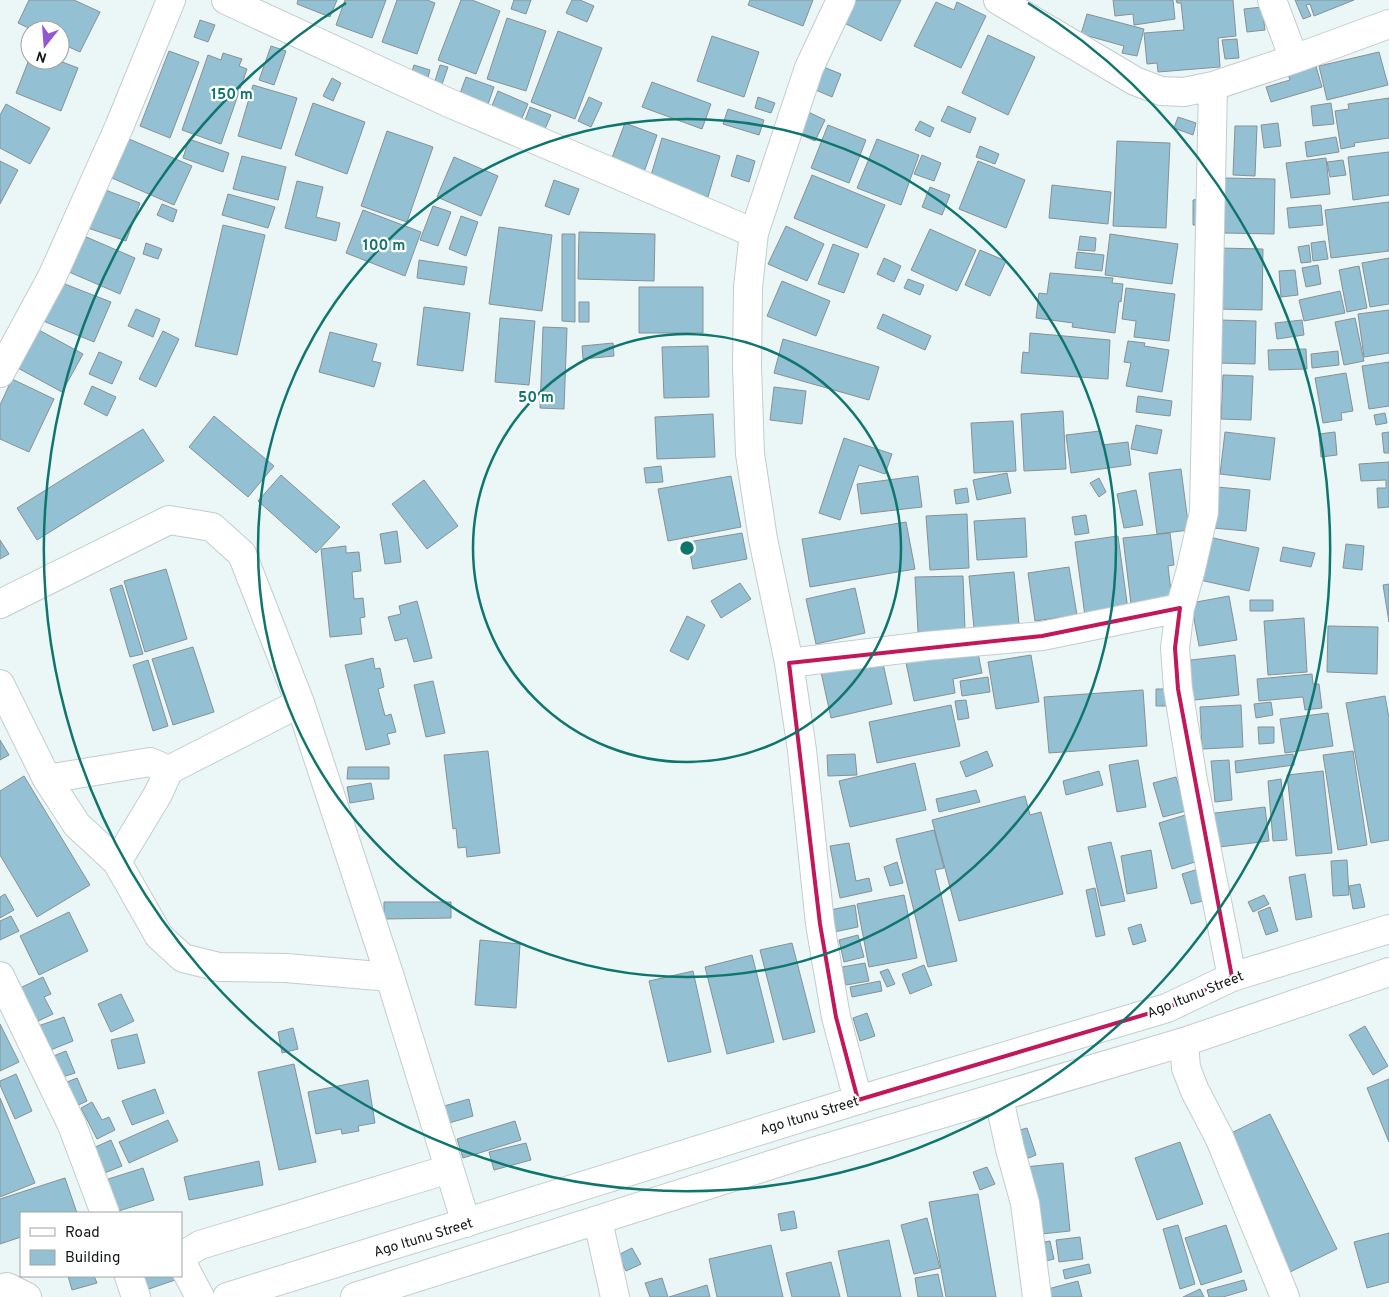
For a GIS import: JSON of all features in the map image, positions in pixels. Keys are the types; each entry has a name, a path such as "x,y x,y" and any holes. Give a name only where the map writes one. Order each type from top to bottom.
{"street":[{"path":"0,373 52,277 119,127 171,0"},
{"path":"226,0 447,102 754,233"},
{"path":"840,0 809,68 754,233 748,287 747,366 750,454 763,539 789,663 802,750 820,924 836,1017 858,1100"},
{"path":"998,0 1135,81 1161,91 1184,92 1213,86 1294,60 1389,24"},
{"path":"1272,0 1294,60"},
{"path":"1213,86 1204,512 1180,608 1175,648 1178,689 1193,781 1232,977"},
{"path":"0,604 169,520 212,527 242,554 300,703 390,977 466,1224"},
{"path":"789,663 926,646 1042,636 1180,608"},
{"path":"0,684 47,780 77,825 117,862 159,936 183,958 219,967 286,968 390,977"},
{"path":"117,862 158,794 169,770 300,703"},
{"path":"47,780 150,762 169,770"},
{"name":"Ago Itunu Street","path":"227,1297 466,1224 589,1183 858,1100 1167,1008 1232,977 1389,929"},
{"path":"355,1297 799,1156 1184,1042 1389,972"},
{"path":"0,976 72,1126 105,1212"},
{"path":"1184,1042 1186,1068 1195,1091 1219,1138 1285,1297"},
{"path":"998,1098 1025,1202 1037,1297"},
{"path":"200,1297 183,1265 185,1254 200,1245 449,1169"},
{"path":"598,1221 615,1297"},
{"path":"129,1277 136,1297"},
{"path":"0,1289 7,1287 27,1297"}],"highlighted area":[{"path":"1180,608 1175,648 1178,689 1232,977 1167,1008 858,1100 836,1017 820,924 789,663 1042,636"}],"building":[{"path":"29,0 74,0 100,12 80,52 70,48 70,20 20,20 20,24 18,23"},
{"path":"298,0 337,0 330,17 297,4"},
{"path":"345,0 386,0 372,38 336,25"},
{"path":"397,0 427,0 435,3 417,54 382,42"},
{"path":"461,0 472,0 500,11 476,74 438,60"},
{"path":"514,0 531,0 526,14 511,9"},
{"path":"572,0 580,0 594,6 587,22 566,13"},
{"path":"750,0 813,0 803,26 748,5"},
{"path":"843,0 901,0 881,41 834,18"},
{"path":"1113,0 1173,0 1175,19 1134,25 1133,14 1115,16"},
{"path":"1176,0 1233,0 1236,36 1218,38 1220,67 1158,72 1157,63 1147,64 1144,33 1184,30 1181,3 1177,3"},
{"path":"1295,0 1354,0 1314,16 1310,4 1306,5 1311,16 1303,19"},
{"path":"936,2 954,10 957,2 986,16 961,68 914,46"},
{"path":"1262,7 1265,30 1247,32 1244,9"},
{"path":"1087,14 1144,29 1137,56 1122,53 1124,46 1081,34"},
{"path":"507,18 546,31 526,91 487,79"},
{"path":"200,20 215,25 208,42 194,37"},
{"path":"558,31 602,48 575,119 531,102"},
{"path":"988,35 1035,57 1008,115 962,93"},
{"path":"712,36 759,52 744,97 697,81"},
{"path":"1237,39 1239,58 1225,59 1222,40"},
{"path":"271,46 286,51 274,85 259,80"},
{"path":"169,51 199,62 170,138 140,126"},
{"path":"1379,52 1388,85 1327,100 1319,66"},
{"path":"223,53 242,59 239,66 247,69 221,144 182,130 208,55 221,60"},
{"path":"70,65 78,68 61,111 16,93 25,70 70,70"},
{"path":"414,65 430,70 426,85 409,80"},
{"path":"440,65 448,67 440,90 433,87"},
{"path":"821,66 841,74 832,97 811,88"},
{"path":"1316,66 1322,87 1271,102 1266,87 1290,80 1288,74"},
{"path":"466,77 494,87 486,110 458,99"},
{"path":"332,78 341,83 333,101 323,96"},
{"path":"652,82 711,104 702,129 642,107"},
{"path":"253,85 297,98 281,149 238,136"},
{"path":"498,91 528,104 519,125 489,113"},
{"path":"589,97 602,103 591,127 578,121"},
{"path":"758,97 775,103 771,113 755,108"},
{"path":"1389,98 1389,138 1354,143 1355,146 1341,149 1335,111 1349,109 1348,104"},
{"path":"313,103 365,122 347,174 295,155"},
{"path":"1331,103 1334,124 1313,126 1311,106"},
{"path":"6,104 50,128 30,164 0,148 0,115"},
{"path":"948,106 976,118 970,133 941,121"},
{"path":"530,107 551,115 542,136 522,128"},
{"path":"728,109 764,120 759,135 723,124"},
{"path":"804,110 825,120 815,141 794,132"},
{"path":"1178,117 1196,123 1193,135 1174,128"},
{"path":"920,121 934,128 930,137 915,130"},
{"path":"625,123 657,135 643,175 610,163"},
{"path":"1278,123 1281,146 1264,148 1261,125"},
{"path":"828,125 866,140 849,183 811,168"},
{"path":"1235,126 1257,126 1255,176 1233,175"},
{"path":"387,131 433,147 407,222 361,206"},
{"path":"1336,137 1339,152 1307,157 1305,142"},
{"path":"662,138 720,156 708,197 650,179"},
{"path":"129,139 192,166 174,205 112,178"},
{"path":"189,139 229,153 223,172 183,158"},
{"path":"877,139 919,155 901,205 857,188"},
{"path":"1117,141 1170,143 1166,228 1113,226"},
{"path":"980,146 999,154 995,164 976,157"},
{"path":"1389,152 1389,195 1353,200 1348,157"},
{"path":"737,155 755,161 749,182 731,176"},
{"path":"922,155 941,163 934,181 914,174"},
{"path":"242,156 286,167 278,200 233,189"},
{"path":"454,157 498,176 481,216 437,197"},
{"path":"1326,158 1330,194 1291,198 1286,163"},
{"path":"1343,160 1346,175 1330,177 1327,162"},
{"path":"0,161 18,170 0,204"},
{"path":"978,161 1025,180 1006,228 959,209"},
{"path":"812,175 885,205 867,248 794,218"},
{"path":"1225,178 1275,179 1274,234 1224,233"},
{"path":"554,180 579,189 569,215 545,206"},
{"path":"297,181 323,187 316,217 340,223 336,241 285,228"},
{"path":"1052,185 1111,192 1108,224 1049,218"},
{"path":"930,187 950,195 942,215 922,207"},
{"path":"100,188 140,203 126,241 85,227"},
{"path":"228,194 275,207 268,228 222,215"},
{"path":"1200,199 1200,225 1193,225 1193,200"},
{"path":"1389,202 1389,251 1331,258 1325,210"},
{"path":"162,204 177,210 173,222 157,215"},
{"path":"1321,205 1323,225 1289,228 1287,208"},
{"path":"433,206 451,212 438,246 420,240"},
{"path":"363,210 421,232 405,276 346,253"},
{"path":"461,216 478,222 466,256 449,249"},
{"path":"223,225 265,235 237,355 195,346"},
{"path":"786,226 824,244 807,281 768,264"},
{"path":"499,227 552,235 542,311 489,304"},
{"path":"930,229 976,250 957,291 911,270"},
{"path":"579,232 655,234 654,281 578,279"},
{"path":"562,234 575,234 575,322 562,321"},
{"path":"1110,234 1178,244 1172,284 1105,275"},
{"path":"84,236 135,258 120,294 69,272"},
{"path":"1080,236 1096,238 1095,251 1078,250"},
{"path":"1325,241 1328,259 1313,261 1311,243"},
{"path":"146,243 162,249 158,259 143,254"},
{"path":"833,244 859,254 844,293 818,284"},
{"path":"1309,245 1311,262 1301,263 1298,247"},
{"path":"1219,248 1263,249 1262,310 1218,309"},
{"path":"980,250 1006,261 990,296 965,285"},
{"path":"1077,252 1104,255 1102,271 1075,268"},
{"path":"884,258 901,266 894,282 877,274"},
{"path":"1389,258 1389,304 1370,307 1362,263"},
{"path":"419,260 467,267 464,285 417,278"},
{"path":"1318,265 1321,284 1306,287 1302,268"},
{"path":"1359,266 1367,308 1347,312 1339,270"},
{"path":"1295,270 1298,295 1281,297 1279,271"},
{"path":"1050,273 1113,278 1112,283 1123,284 1115,333 1072,327 1073,323 1036,318 1039,293 1047,294"},
{"path":"908,279 924,285 920,295 904,288"},
{"path":"57,281 111,302 94,342 41,320"},
{"path":"782,281 830,301 816,336 767,316"},
{"path":"639,287 703,287 703,333 639,333"},
{"path":"1126,288 1175,294 1169,341 1134,337 1136,321 1122,319"},
{"path":"1340,291 1345,313 1304,321 1299,300"},
{"path":"579,302 589,302 589,322 579,322"},
{"path":"424,307 470,313 463,371 417,365"},
{"path":"136,309 160,319 153,337 128,326"},
{"path":"1389,310 1389,353 1364,357 1358,314"},
{"path":"883,314 931,336 925,350 877,328"},
{"path":"500,318 535,321 529,385 495,382"},
{"path":"1355,318 1364,361 1344,365 1335,322"},
{"path":"1219,320 1256,321 1255,364 1218,363"},
{"path":"1302,320 1304,335 1277,339 1275,323"},
{"path":"543,327 567,328 564,409 540,408"},
{"path":"37,329 83,354 62,392 16,367"},
{"path":"163,331 179,339 156,387 139,379"},
{"path":"330,332 377,344 372,361 381,363 374,387 319,372"},
{"path":"1030,333 1110,340 1108,379 1021,373 1023,352 1029,353"},
{"path":"783,339 879,367 869,400 774,373"},
{"path":"1128,341 1145,343 1144,346 1169,350 1162,392 1126,386 1131,363 1124,362"},
{"path":"613,343 614,356 583,359 582,346"},
{"path":"708,346 709,397 664,398 662,347"},
{"path":"1306,349 1307,369 1269,370 1268,350"},
{"path":"1338,351 1339,365 1312,368 1311,354"},
{"path":"99,352 122,362 112,384 89,374"},
{"path":"1389,362 1389,406 1369,409 1362,366"},
{"path":"1346,373 1353,411 1341,413 1342,420 1323,423 1315,378"},
{"path":"1223,375 1253,376 1251,420 1221,419"},
{"path":"12,379 54,399 29,452 0,439 0,405"},
{"path":"92,386 116,397 107,416 84,404"},
{"path":"774,387 806,391 802,424 770,420"},
{"path":"1138,396 1172,401 1170,416 1136,412"},
{"path":"1063,411 1066,469 1024,471 1021,414"},
{"path":"1385,413 1387,423 1376,425 1374,415"},
{"path":"713,414 715,457 657,459 655,417"},
{"path":"214,416 274,466 248,497 189,447"},
{"path":"1013,421 1016,471 974,473 971,423"},
{"path":"1136,425 1162,430 1157,454 1131,449"},
{"path":"143,429 164,461 37,540 17,508"},
{"path":"1100,431 1102,445 1128,442 1131,465 1071,473 1066,435"},
{"path":"1225,432 1275,438 1270,480 1220,474"},
{"path":"1335,432 1337,455 1321,457 1319,434"},
{"path":"1389,432 1389,453 1384,453 1382,433"},
{"path":"844,438 892,454 885,474 859,465 840,520 819,513"},
{"path":"1389,462 1389,507 1378,508 1377,488 1386,488 1386,480 1361,481 1359,464"},
{"path":"661,466 663,482 646,483 644,468"},
{"path":"1181,469 1189,530 1157,534 1149,473"},
{"path":"1007,473 1011,493 977,500 973,480"},
{"path":"281,475 340,527 316,553 258,501"},
{"path":"731,476 741,527 668,541 658,489"},
{"path":"918,476 922,507 861,514 857,484"},
{"path":"1099,478 1106,492 1099,497 1090,483"},
{"path":"424,480 458,526 427,549 392,504"},
{"path":"1217,487 1250,490 1246,531 1213,528"},
{"path":"967,488 969,502 956,504 954,490"},
{"path":"1136,490 1143,525 1124,528 1117,494"},
{"path":"967,514 969,568 930,570 926,516"},
{"path":"1086,515 1089,533 1075,535 1072,517"},
{"path":"1025,518 1027,557 977,560 974,521"},
{"path":"906,522 915,569 810,587 802,539"},
{"path":"397,531 401,562 385,564 380,534"},
{"path":"742,533 747,559 693,569 688,542"},
{"path":"1170,533 1174,565 1168,566 1172,600 1131,604 1123,538"},
{"path":"1118,536 1128,610 1085,616 1075,542"},
{"path":"1209,537 1259,548 1249,591 1200,580"},
{"path":"0,540 9,554 0,559"},
{"path":"1346,544 1364,546 1362,570 1343,568"},
{"path":"346,546 346,553 359,552 361,571 352,572 354,599 363,598 365,617 360,618 362,634 330,637 321,549"},
{"path":"1283,547 1315,553 1311,567 1280,561"},
{"path":"1069,567 1077,615 1035,621 1028,573"},
{"path":"166,569 187,639 145,652 124,581"},
{"path":"1014,572 1019,624 974,628 969,576"},
{"path":"963,576 965,630 918,632 915,577"},
{"path":"740,583 751,599 721,618 711,601"},
{"path":"1389,584 1389,622 1383,585"},
{"path":"122,585 143,654 130,657 110,589"},
{"path":"855,588 865,633 816,644 806,599"},
{"path":"1229,596 1237,640 1199,646 1191,603"},
{"path":"1250,600 1273,600 1273,611 1250,611"},
{"path":"417,601 432,658 414,662 407,638 395,641 388,617 401,614 399,606"},
{"path":"687,616 705,625 688,660 670,651"},
{"path":"1304,618 1307,672 1268,675 1264,621"},
{"path":"1328,626 1378,627 1377,674 1327,672"},
{"path":"193,647 214,712 173,725 152,659"},
{"path":"977,648 982,673 953,679 955,693 914,701 906,663"},
{"path":"1031,655 1039,702 996,709 988,662"},
{"path":"1235,655 1239,695 1186,701 1182,661"},
{"path":"373,658 375,669 380,668 384,687 378,689 385,716 391,714 396,732 387,734 390,744 366,750 345,665"},
{"path":"882,659 892,704 831,718 821,672"},
{"path":"148,660 168,726 153,731 133,665"},
{"path":"1312,674 1313,684 1319,684 1322,708 1305,710 1303,697 1259,701 1257,679"},
{"path":"988,677 990,692 962,696 960,681"},
{"path":"433,681 445,733 426,737 414,685"},
{"path":"1156,689 1173,689 1174,706 1156,706"},
{"path":"1143,690 1147,746 1049,753 1044,697"},
{"path":"1385,696 1389,718 1389,840 1371,843 1346,703"},
{"path":"966,700 969,718 958,720 955,701"},
{"path":"1271,702 1273,715 1256,718 1254,704"},
{"path":"951,705 960,746 877,763 869,722"},
{"path":"1241,705 1243,747 1202,749 1200,707"},
{"path":"1328,713 1333,746 1285,753 1280,719"},
{"path":"1258,727 1274,727 1274,743 1259,744"},
{"path":"0,740 9,755 0,760"},
{"path":"488,751 500,853 467,857 466,847 458,848 456,828 453,829 444,755"},
{"path":"987,751 993,766 966,777 960,762"},
{"path":"1353,751 1367,845 1338,850 1323,755"},
{"path":"855,754 857,775 828,776 827,755"},
{"path":"1293,754 1294,765 1236,773 1235,761"},
{"path":"1138,760 1146,807 1117,812 1109,765"},
{"path":"1229,760 1232,800 1215,802 1211,761"},
{"path":"915,763 926,810 850,827 839,781"},
{"path":"348,767 389,767 389,779 347,779"},
{"path":"1099,771 1103,785 1066,795 1063,781"},
{"path":"1323,771 1332,853 1296,856 1287,775"},
{"path":"24,776 90,885 37,917 0,855 0,791"},
{"path":"1176,777 1186,811 1163,817 1153,783"},
{"path":"1281,779 1287,840 1273,841 1268,781"},
{"path":"371,783 374,799 350,803 347,787"},
{"path":"976,790 980,802 939,812 936,799"},
{"path":"1025,796 1030,815 1041,812 1063,894 959,921 932,820"},
{"path":"1265,807 1269,841 1211,848 1207,814"},
{"path":"1192,813 1205,859 1172,869 1159,823"},
{"path":"934,830 944,868 935,870 957,961 928,967 896,839"},
{"path":"1111,842 1125,901 1101,906 1088,847"},
{"path":"849,843 856,881 869,878 872,891 840,898 830,846"},
{"path":"1151,850 1157,888 1127,894 1121,856"},
{"path":"1347,860 1349,895 1333,896 1331,861"},
{"path":"897,862 903,883 890,886 884,867"},
{"path":"1202,868 1211,899 1191,904 1182,874"},
{"path":"1305,874 1312,917 1296,920 1289,877"},
{"path":"1360,884 1365,907 1353,909 1349,886"},
{"path":"1095,888 1105,935 1096,937 1086,890"},
{"path":"5,894 14,910 0,918 0,897"},
{"path":"904,895 917,958 869,967 857,904"},
{"path":"1264,895 1269,904 1253,912 1248,902"},
{"path":"384,902 451,902 451,918 384,919"},
{"path":"855,905 858,927 834,932 830,910"},
{"path":"1270,907 1278,931 1266,935 1258,912"},
{"path":"69,912 88,951 39,975 20,936"},
{"path":"11,916 19,931 0,940 0,921"},
{"path":"1141,924 1146,941 1133,945 1128,928"},
{"path":"858,935 864,957 844,962 839,940"},
{"path":"480,940 520,944 516,1008 475,1005"},
{"path":"792,943 815,1032 783,1040 760,950"},
{"path":"752,955 774,1042 727,1054 705,967"},
{"path":"865,963 869,981 846,985 842,967"},
{"path":"924,965 932,985 910,994 902,974"},
{"path":"888,969 895,984 887,987 880,972"},
{"path":"693,971 711,1052 668,1062 649,981"},
{"path":"43,977 51,994 44,997 53,1014 32,1024 16,990"},
{"path":"880,981 882,991 852,997 850,987"},
{"path":"121,994 134,1021 111,1032 98,1004"},
{"path":"867,1013 875,1036 860,1041 853,1018"},
{"path":"64,1017 73,1041 48,1051 38,1026"},
{"path":"0,1024 19,1062 0,1071"},
{"path":"1365,1026 1388,1066 1373,1075 1349,1035"},
{"path":"293,1028 298,1049 282,1053 278,1032"},
{"path":"137,1034 145,1063 118,1069 111,1040"},
{"path":"66,1051 75,1073 59,1078 51,1057"},
{"path":"294,1064 316,1162 279,1170 258,1072"},
{"path":"16,1074 32,1111 15,1119 0,1081"},
{"path":"77,1078 87,1101 72,1108 62,1084"},
{"path":"1389,1079 1389,1142 1367,1088"},
{"path":"368,1080 375,1123 358,1126 359,1131 342,1134 341,1129 316,1134 308,1092"},
{"path":"155,1089 164,1113 132,1125 122,1101"},
{"path":"0,1098 35,1183 0,1197"},
{"path":"469,1099 473,1116 449,1123 444,1106"},
{"path":"92,1102 102,1120 109,1117 115,1130 97,1139 81,1108"},
{"path":"1270,1114 1337,1249 1284,1275 1217,1140"},
{"path":"168,1120 178,1141 129,1163 119,1142"},
{"path":"515,1121 521,1140 463,1158 457,1139"},
{"path":"1027,1128 1036,1155 1026,1159 1016,1131"},
{"path":"111,1140 122,1166 102,1174 91,1149"},
{"path":"1180,1142 1203,1204 1157,1220 1135,1158"},
{"path":"526,1143 531,1160 494,1170 489,1152"},
{"path":"259,1161 263,1185 189,1200 184,1177"},
{"path":"1063,1163 1070,1231 1032,1235 1025,1167"},
{"path":"987,1167 995,1184 980,1190 973,1172"},
{"path":"143,1168 154,1200 112,1212 102,1181"},
{"path":"65,1178 77,1212 20,1212 20,1237 0,1244 0,1199"},
{"path":"978,1194 996,1297 946,1297 929,1202"},
{"path":"794,1211 797,1228 781,1231 778,1214"},
{"path":"927,1218 940,1268 914,1274 901,1225"},
{"path":"1178,1225 1195,1284 1180,1289 1163,1229"},
{"path":"1226,1225 1242,1272 1201,1285 1185,1238"},
{"path":"1389,1233 1389,1282 1367,1288 1354,1242"},
{"path":"1080,1237 1083,1259 1059,1262 1056,1240"},
{"path":"889,1240 901,1297 848,1297 838,1251"},
{"path":"1050,1241 1054,1259 1038,1263 1034,1244"},
{"path":"771,1245 783,1297 717,1297 709,1259"},
{"path":"632,1248 641,1264 626,1271 618,1255"},
{"path":"831,1262 840,1297 792,1297 786,1273"},
{"path":"1089,1264 1091,1273 1065,1279 1063,1270"},
{"path":"938,1274 943,1297 918,1297 915,1278"},
{"path":"68,1277 94,1277 97,1283 72,1290"},
{"path":"138,1277 174,1277 175,1280 143,1291"},
{"path":"662,1278 668,1297 650,1297 645,1283"},
{"path":"1244,1280 1247,1290 1223,1297 1209,1297 1207,1290"},
{"path":"1078,1281 1082,1297 1046,1297 1044,1290"},
{"path":"707,1285 710,1297 669,1297"},
{"path":"1200,1289 1204,1297 1183,1297"}]}
